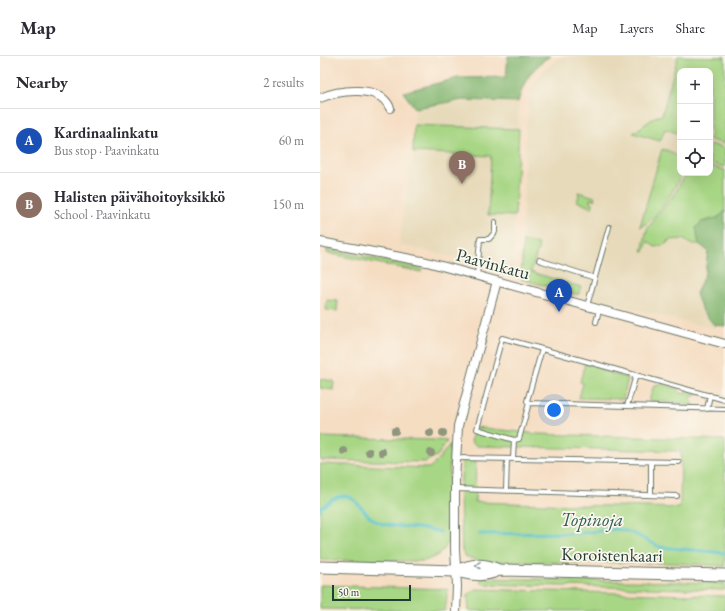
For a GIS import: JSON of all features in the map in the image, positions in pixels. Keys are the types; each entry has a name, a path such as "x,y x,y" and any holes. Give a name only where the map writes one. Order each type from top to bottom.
{"street":[{"path":"320,98 346,91 359,91 382,98 387,102 390,108"},
{"name":"Paavinkatu","path":"320,242 400,257 497,281 725,344"},
{"path":"456,611 455,489 458,426 497,281"},
{"name":"Koroistenkaari","path":"320,567 456,571 471,565 487,565 499,570 725,575"}],"lane":[{"path":"477,276 480,239 489,239 494,232 495,222"},
{"path":"587,306 609,227"},
{"path":"539,260 595,278"},
{"path":"596,322 599,309"},
{"path":"542,349 527,400 529,403 519,439 514,440 477,428 502,338 542,349 636,375 725,400"},
{"path":"627,406 636,375"},
{"path":"707,409 710,396"},
{"path":"529,403 725,409"},
{"path":"513,459 514,440"},
{"path":"456,458 679,462"},
{"path":"506,490 507,459"},
{"path":"650,495 652,462"},
{"path":"455,489 677,496"}],"shaded area":[{"path":"563,56 725,56 725,211 699,244 708,251 705,273 696,294 702,310 714,325 714,329 521,279 526,128 530,93 542,71"},
{"path":"463,100 518,102 519,129 512,276 491,265 399,245 413,152 415,108"}],"green space":[{"path":"508,56 550,56 538,65 530,75 523,87 518,102 463,100 415,108 403,92 458,78 506,77"},
{"path":"678,56 725,57 725,144 713,141 713,68 677,68 677,133 665,129 660,141 633,133 655,117 662,115"},
{"path":"414,125 519,129 515,216 488,215 491,156 413,152"},
{"path":"713,145 725,148 725,167 713,164"},
{"path":"662,149 669,151 677,156 677,176 681,176 670,196 659,211 647,223 640,227"},
{"path":"713,167 725,170 725,211 717,218 703,223 696,228 699,244 690,244 683,239 669,240 667,244 655,247 648,241 644,252 642,252 647,229 671,199 685,176 713,176"},
{"path":"578,192 595,197 594,200 590,199 590,202 593,203 592,208 577,201 579,196"},
{"path":"725,211 725,326 714,325 702,310 696,294 705,273 708,251 699,244 696,228 701,222 718,218"},
{"path":"523,241 539,245 531,272 581,287 578,295 521,279"},
{"path":"327,249 422,268 421,272 327,253"},
{"path":"327,300 338,301 337,311 326,310"},
{"path":"585,363 600,367 600,370 628,378 623,399 579,398 583,383 580,382"},
{"path":"320,379 334,381 333,390 320,388"},
{"path":"659,383 679,389 679,392 685,394 686,391 698,394 696,396 691,396 691,401 694,405 686,406 683,403 649,401 654,385 658,386"},
{"path":"474,427 539,434 725,440 725,566 673,563 483,562 466,557 462,551 460,496 462,462 476,458 475,502 680,508 681,451 477,446 471,442"},
{"path":"320,437 447,441 438,455 425,462 320,460"},
{"path":"450,444 448,541 442,552 424,561 320,560 320,464 429,468 438,460"},
{"path":"481,578 725,583 725,590 484,584 481,583"},
{"path":"320,585 448,589 445,611 320,609"},
{"path":"475,589 725,596 725,611 469,611 468,595"}],"waterway":[{"name":"Topinoja","path":"320,509 332,500 342,496 349,497 374,520 383,524 440,532"},
{"name":"Topinoja","path":"479,534 582,533 616,529 630,532 660,547 725,553"}],"place":[{"name":"Halisten päivähoitoyksikkö","path":"462,184"},
{"name":"Kardinaalinkatu","path":"559,312"}]}
